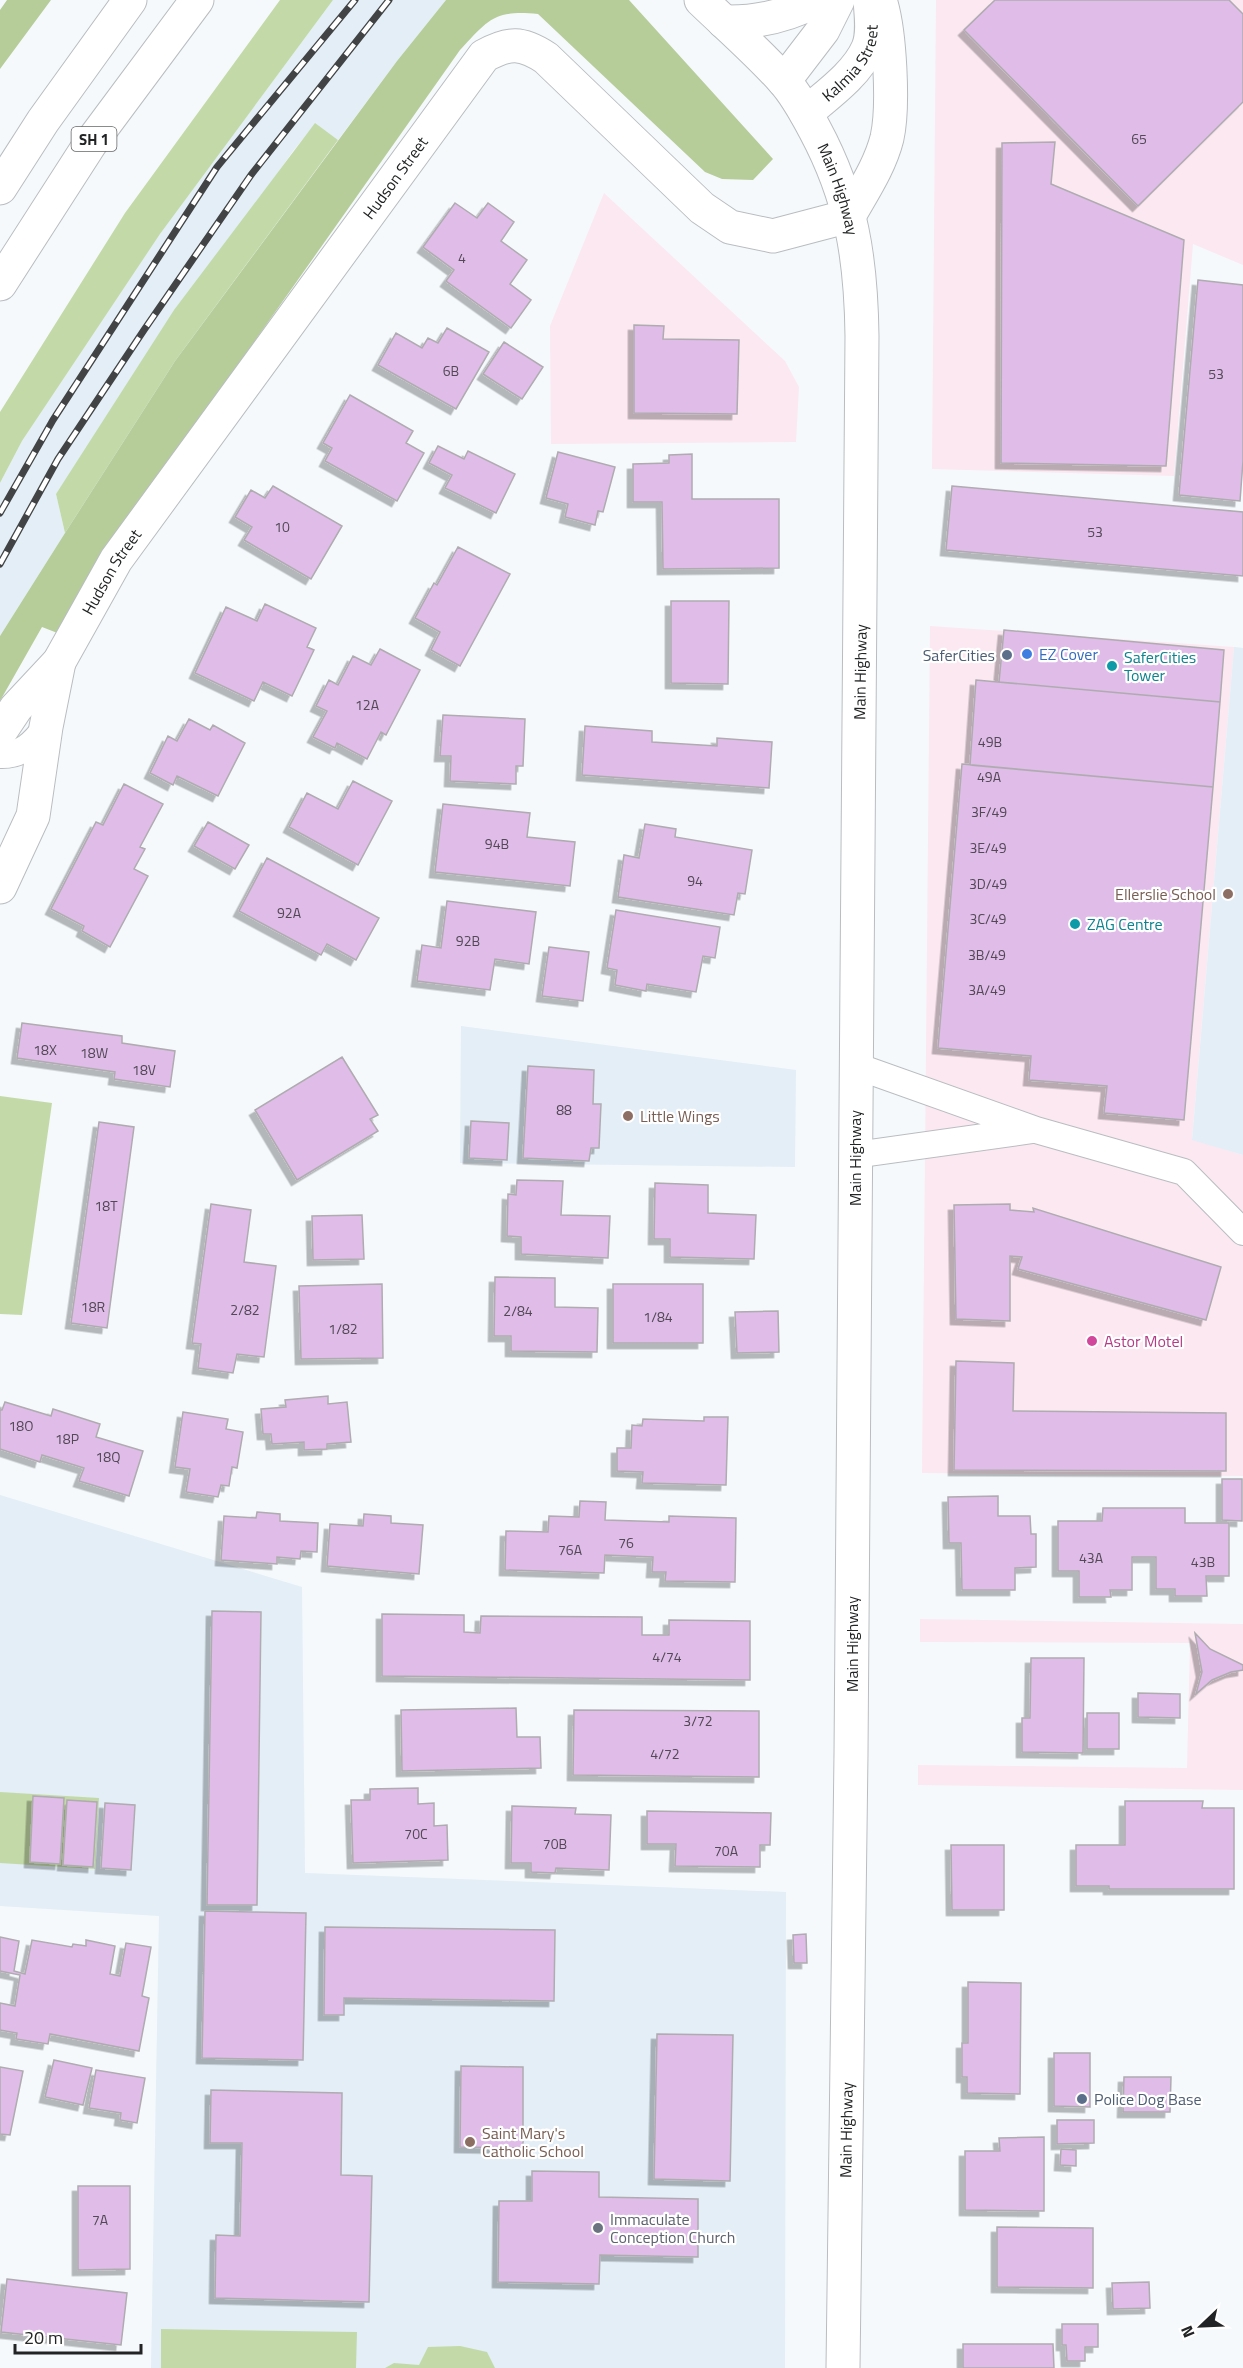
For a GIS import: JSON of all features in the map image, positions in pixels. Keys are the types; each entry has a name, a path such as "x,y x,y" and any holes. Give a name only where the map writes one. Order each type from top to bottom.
{"main road":[{"path":"0,188 43,121 130,0"},
{"name":"SH 1","path":"0,284 90,144 197,0"},
{"path":"712,11 750,23 791,13 818,0"},
{"name":"Kalmia Street","path":"784,81 823,30 838,0"},
{"name":"Kalmia Street","path":"806,113 835,88 860,60 869,46 872,17 870,0"},
{"path":"849,216 870,179 887,136 888,51 884,12 880,0"},
{"name":"Main Highway","path":"712,11 784,81 806,113 833,165 856,241 860,270 862,336 851,1732 843,2368"},
{"name":"Hudson Street","path":"0,732 16,708 59,662 116,560 483,56 517,44 531,48 546,57 702,208 730,227 773,236 849,216"},
{"name":"Hudson Street","path":"0,887 33,816 46,727 59,662"}],"lane":[{"path":"0,755 23,751 46,727"},
{"path":"856,1066 1036,1130 1184,1172 1243,1233"},
{"path":"855,1155 1036,1130"}],"shaded area":[{"path":"333,0 446,0 338,140 315,124 293,151 56,494 65,533 0,636 0,483 22,441 160,234"},
{"path":"936,0 1243,0 1243,265 1193,244 1174,476 932,469"},
{"path":"604,193 785,361 799,387 796,442 551,444 550,326"},
{"path":"930,626 1234,647 1192,1139 1243,1155 1243,1476 922,1473"},
{"name":"Ellerslie School","path":"1234,647 1243,648 1243,1155 1192,1140"},
{"name":"Little Wings","path":"461,1026 796,1070 795,1167 460,1163"},
{"name":"Saint Mary's Catholic School","path":"0,1495 302,1587 305,1873 786,1892 785,2368 151,2368 159,1916 0,1906"},
{"path":"920,1619 1243,1624 1243,1790 918,1785 918,1765 1187,1768 1190,1643 920,1642"}],"green space":[{"path":"7,0 51,0 0,69 0,10"},
{"path":"280,0 333,0 160,234 22,441 0,483 0,412 125,213"},
{"path":"446,0 629,0 773,159 753,180 722,179 705,172 538,14 502,15 493,19 460,50 94,569 60,634 42,627 0,701 0,636 65,533 175,361 397,61"},
{"path":"315,123 338,140 175,361 65,533 56,494 174,310"},
{"path":"0,1096 52,1103 22,1315 0,1314"},
{"path":"0,1792 99,1798 95,1869 0,1863"},
{"path":"161,2329 357,2332 356,2368 161,2368"},
{"path":"460,2346 487,2352 495,2368 385,2368 394,2363 419,2365 428,2347"}],"building":[{"path":"995,0 1229,0 1243,14 1243,102 1138,206 964,30"},
{"path":"1055,142 1051,184 1184,240 1166,466 1001,463 1002,143"},
{"path":"455,203 477,218 488,203 514,222 501,241 527,260 510,284 531,300 511,328 446,281 454,270 423,247"},
{"path":"1198,280 1243,285 1243,461 1240,501 1179,495"},
{"path":"634,325 664,326 663,339 739,340 737,414 634,413"},
{"path":"447,328 489,352 456,409 378,365 396,333 422,348 428,338 438,343"},
{"path":"504,342 543,367 522,399 483,374"},
{"path":"350,395 413,431 406,443 424,453 397,501 325,461 332,448 323,443"},
{"path":"438,446 464,459 468,451 515,474 496,513 445,488 452,475 429,463"},
{"path":"558,452 615,467 603,512 598,511 595,525 565,517 568,504 546,498"},
{"path":"692,454 692,499 779,499 779,568 663,569 662,502 633,502 633,464 669,463 669,455"},
{"path":"273,486 342,526 311,579 244,540 252,527 235,517 251,490 265,498"},
{"path":"952,486 1243,512 1243,576 946,550"},
{"path":"458,547 510,574 460,666 431,650 440,632 415,618 434,583 437,585"},
{"path":"671,601 729,601 728,684 671,683"},
{"path":"265,604 316,628 307,647 314,650 292,696 263,682 254,701 195,673 226,607 257,621"},
{"name":"SaferCities Tower","path":"1004,630 1224,650 1220,702 999,682"},
{"path":"380,649 420,670 386,735 381,732 367,759 337,743 335,748 313,737 327,711 316,706 329,680 338,685 353,656 371,665"},
{"path":"976,680 1220,702 1213,787 970,765"},
{"path":"443,715 525,719 523,766 516,766 516,784 450,781 451,756 440,756"},
{"path":"189,719 210,730 213,725 245,743 218,796 177,776 173,785 150,773 168,736 177,741"},
{"path":"585,726 652,731 652,742 717,746 717,738 772,742 769,788 582,775"},
{"name":"ZAG Centre","path":"962,764 1213,787 1184,1120 1104,1113 1107,1086 1029,1080 1031,1056 938,1048"},
{"path":"353,781 392,801 358,865 289,827 307,793 338,809"},
{"path":"124,784 163,804 140,847 145,849 134,869 148,876 110,947 82,931 84,926 51,909 96,822 103,825"},
{"path":"443,804 530,813 527,837 575,842 570,886 435,872"},
{"path":"208,822 249,845 235,869 194,846"},
{"path":"645,824 676,829 675,837 752,850 745,894 738,893 734,915 618,897 624,855 639,858"},
{"path":"267,858 379,918 356,960 327,944 321,955 239,911"},
{"path":"447,901 536,912 529,964 495,959 490,990 417,981 422,945 441,948"},
{"path":"616,910 720,927 715,958 703,956 696,992 647,984 646,991 615,985 617,970 607,968"},
{"path":"549,947 589,952 583,1001 542,996"},
{"path":"22,1023 122,1036 122,1043 175,1051 170,1087 114,1079 115,1072 17,1058"},
{"path":"342,1057 378,1115 370,1119 378,1131 297,1180 255,1110"},
{"path":"528,1066 594,1070 593,1104 601,1104 599,1148 591,1148 589,1161 523,1158"},
{"path":"471,1121 509,1123 507,1160 469,1158"},
{"path":"99,1122 134,1127 107,1328 71,1323"},
{"path":"517,1180 563,1181 561,1215 610,1216 608,1258 521,1254 521,1237 507,1236 508,1194 516,1195"},
{"path":"655,1183 708,1185 708,1213 756,1215 754,1259 670,1257 670,1239 654,1239"},
{"path":"211,1204 251,1210 244,1262 276,1266 264,1357 237,1354 233,1373 198,1368 201,1344 192,1343"},
{"path":"1010,1204 1010,1210 1034,1212 1033,1208 1221,1267 1206,1320 1018,1269 1022,1257 1010,1256 1010,1321 956,1319 954,1205"},
{"path":"362,1215 364,1259 313,1260 312,1216"},
{"path":"495,1277 555,1278 555,1307 598,1308 597,1352 511,1351 511,1336 494,1336"},
{"path":"382,1284 383,1358 301,1359 299,1286"},
{"path":"613,1284 703,1284 703,1343 613,1343"},
{"path":"778,1311 779,1352 737,1353 735,1312"},
{"path":"956,1361 1014,1363 1013,1411 1226,1413 1226,1471 954,1470"},
{"path":"328,1396 328,1404 347,1402 351,1442 327,1444 327,1449 304,1450 304,1442 272,1444 271,1434 263,1434 261,1409 286,1407 285,1400"},
{"path":"5,1402 51,1416 53,1409 100,1424 96,1437 143,1451 129,1496 79,1481 84,1468 42,1455 40,1462 0,1449 0,1410"},
{"path":"183,1412 228,1419 226,1429 243,1432 237,1468 232,1467 229,1486 221,1485 218,1497 186,1492 190,1469 175,1467"},
{"path":"704,1417 728,1417 726,1485 642,1483 643,1472 617,1471 617,1448 631,1448 632,1425 642,1426 643,1419 704,1421"},
{"path":"1222,1479 1242,1479 1242,1521 1222,1520"},
{"path":"998,1496 998,1516 1030,1516 1031,1534 1036,1534 1036,1567 1015,1568 1015,1590 962,1590 961,1543 949,1543 948,1497"},
{"path":"580,1501 606,1502 605,1520 669,1522 669,1516 736,1518 735,1582 665,1581 666,1572 652,1572 653,1557 605,1555 604,1573 505,1570 506,1531 548,1532 549,1516 579,1517"},
{"path":"1103,1508 1185,1508 1185,1523 1229,1523 1229,1576 1206,1576 1207,1596 1175,1596 1175,1589 1156,1589 1156,1557 1132,1557 1132,1590 1110,1590 1111,1597 1079,1597 1079,1571 1058,1571 1058,1521 1102,1521"},
{"path":"257,1512 280,1514 280,1521 318,1523 317,1552 301,1551 300,1559 277,1557 277,1564 221,1560 224,1516 256,1518"},
{"path":"364,1514 391,1516 391,1523 423,1525 419,1574 327,1566 330,1524 363,1526"},
{"path":"212,1611 261,1612 257,1905 207,1905"},
{"path":"382,1614 464,1615 464,1632 480,1633 481,1616 642,1617 642,1635 669,1635 669,1620 750,1621 750,1680 382,1676"},
{"path":"1195,1633 1210,1649 1243,1665 1243,1670 1212,1680 1196,1694 1202,1672"},
{"path":"1031,1658 1084,1658 1083,1753 1022,1752 1022,1718 1030,1718"},
{"path":"1138,1693 1180,1694 1180,1718 1138,1717"},
{"path":"516,1708 517,1737 540,1737 541,1768 402,1771 401,1710"},
{"path":"574,1710 759,1711 759,1777 573,1775"},
{"path":"1087,1713 1119,1713 1119,1749 1087,1749"},
{"path":"418,1788 418,1804 434,1803 434,1826 447,1825 448,1860 353,1863 351,1800 370,1800 370,1789"},
{"path":"33,1796 64,1798 60,1864 30,1862"},
{"path":"67,1800 97,1802 93,1867 63,1865"},
{"path":"1125,1801 1203,1801 1202,1808 1234,1808 1234,1889 1109,1889 1109,1886 1076,1886 1076,1845 1125,1845"},
{"path":"105,1803 135,1805 131,1870 101,1868"},
{"path":"512,1806 576,1808 575,1814 611,1815 609,1870 556,1868 555,1873 531,1872 531,1863 511,1863"},
{"path":"647,1811 771,1813 770,1845 760,1845 760,1867 675,1866 676,1844 647,1844"},
{"path":"951,1845 1004,1845 1004,1910 952,1910"},
{"path":"205,1911 306,1913 303,2060 202,2058"},
{"path":"325,1927 555,1930 554,2001 344,1998 344,2015 324,2015"},
{"path":"806,1934 807,1963 794,1963 793,1935"},
{"path":"0,1937 19,1941 14,1971 25,1974 32,1940 72,1947 73,1944 86,1946 86,1940 115,1946 110,1974 120,1976 126,1943 151,1947 142,1996 149,1998 139,2051 50,2034 48,2044 16,2039 17,2033 0,2030 0,2003 15,2006 20,1975 0,1971"},
{"path":"968,1982 1021,1983 1020,2094 967,2093 967,2077 962,2077 962,2043 968,2043"},
{"path":"657,2034 733,2035 730,2181 654,2179"},
{"path":"1054,2053 1090,2053 1090,2107 1054,2106"},
{"path":"54,2060 92,2068 83,2105 45,2097"},
{"path":"461,2066 523,2067 523,2148 460,2147"},
{"path":"0,2067 23,2071 10,2135 0,2134"},
{"path":"96,2070 145,2078 137,2123 120,2120 121,2113 89,2108"},
{"path":"1124,2077 1171,2077 1170,2112 1123,2112"},
{"path":"211,2090 342,2093 341,2175 372,2176 369,2302 215,2298 216,2235 240,2236 242,2143 210,2143"},
{"path":"1057,2120 1094,2120 1094,2143 1057,2144"},
{"path":"1044,2137 1044,2211 965,2210 965,2151 1000,2151 999,2138"},
{"path":"1061,2149 1076,2150 1076,2166 1060,2165"},
{"name":"Immaculate Conception Church","path":"532,2171 599,2172 599,2197 698,2199 698,2257 600,2255 599,2284 498,2282 499,2201 532,2201"},
{"path":"78,2186 130,2186 130,2269 78,2270"},
{"path":"997,2227 1093,2228 1093,2288 997,2287"},
{"path":"7,2279 127,2293 121,2345 1,2332"},
{"path":"1149,2282 1150,2308 1113,2309 1112,2283"},
{"path":"1062,2324 1098,2324 1098,2347 1085,2347 1085,2361 1067,2361 1066,2345 1062,2345"},
{"path":"963,2344 1053,2344 1054,2368 963,2368"}],"railway":[{"path":"0,513 53,420 217,167 355,0"},
{"path":"0,564 58,459 144,330 251,175 389,0"}],"place":[{"name":"EZ Cover","path":"1027,654"},
{"name":"SaferCities","path":"1007,655"},
{"name":"SaferCities Tower","path":"1112,666"},
{"name":"Ellerslie School","path":"1228,894"},
{"name":"ZAG Centre","path":"1075,924"},
{"name":"Little Wings","path":"628,1116"},
{"name":"Astor Motel","path":"1092,1341"},
{"name":"Police Dog Base","path":"1082,2099"},
{"name":"Saint Mary's Catholic School","path":"470,2142"},
{"name":"Immaculate Conception Church","path":"598,2228"}]}
